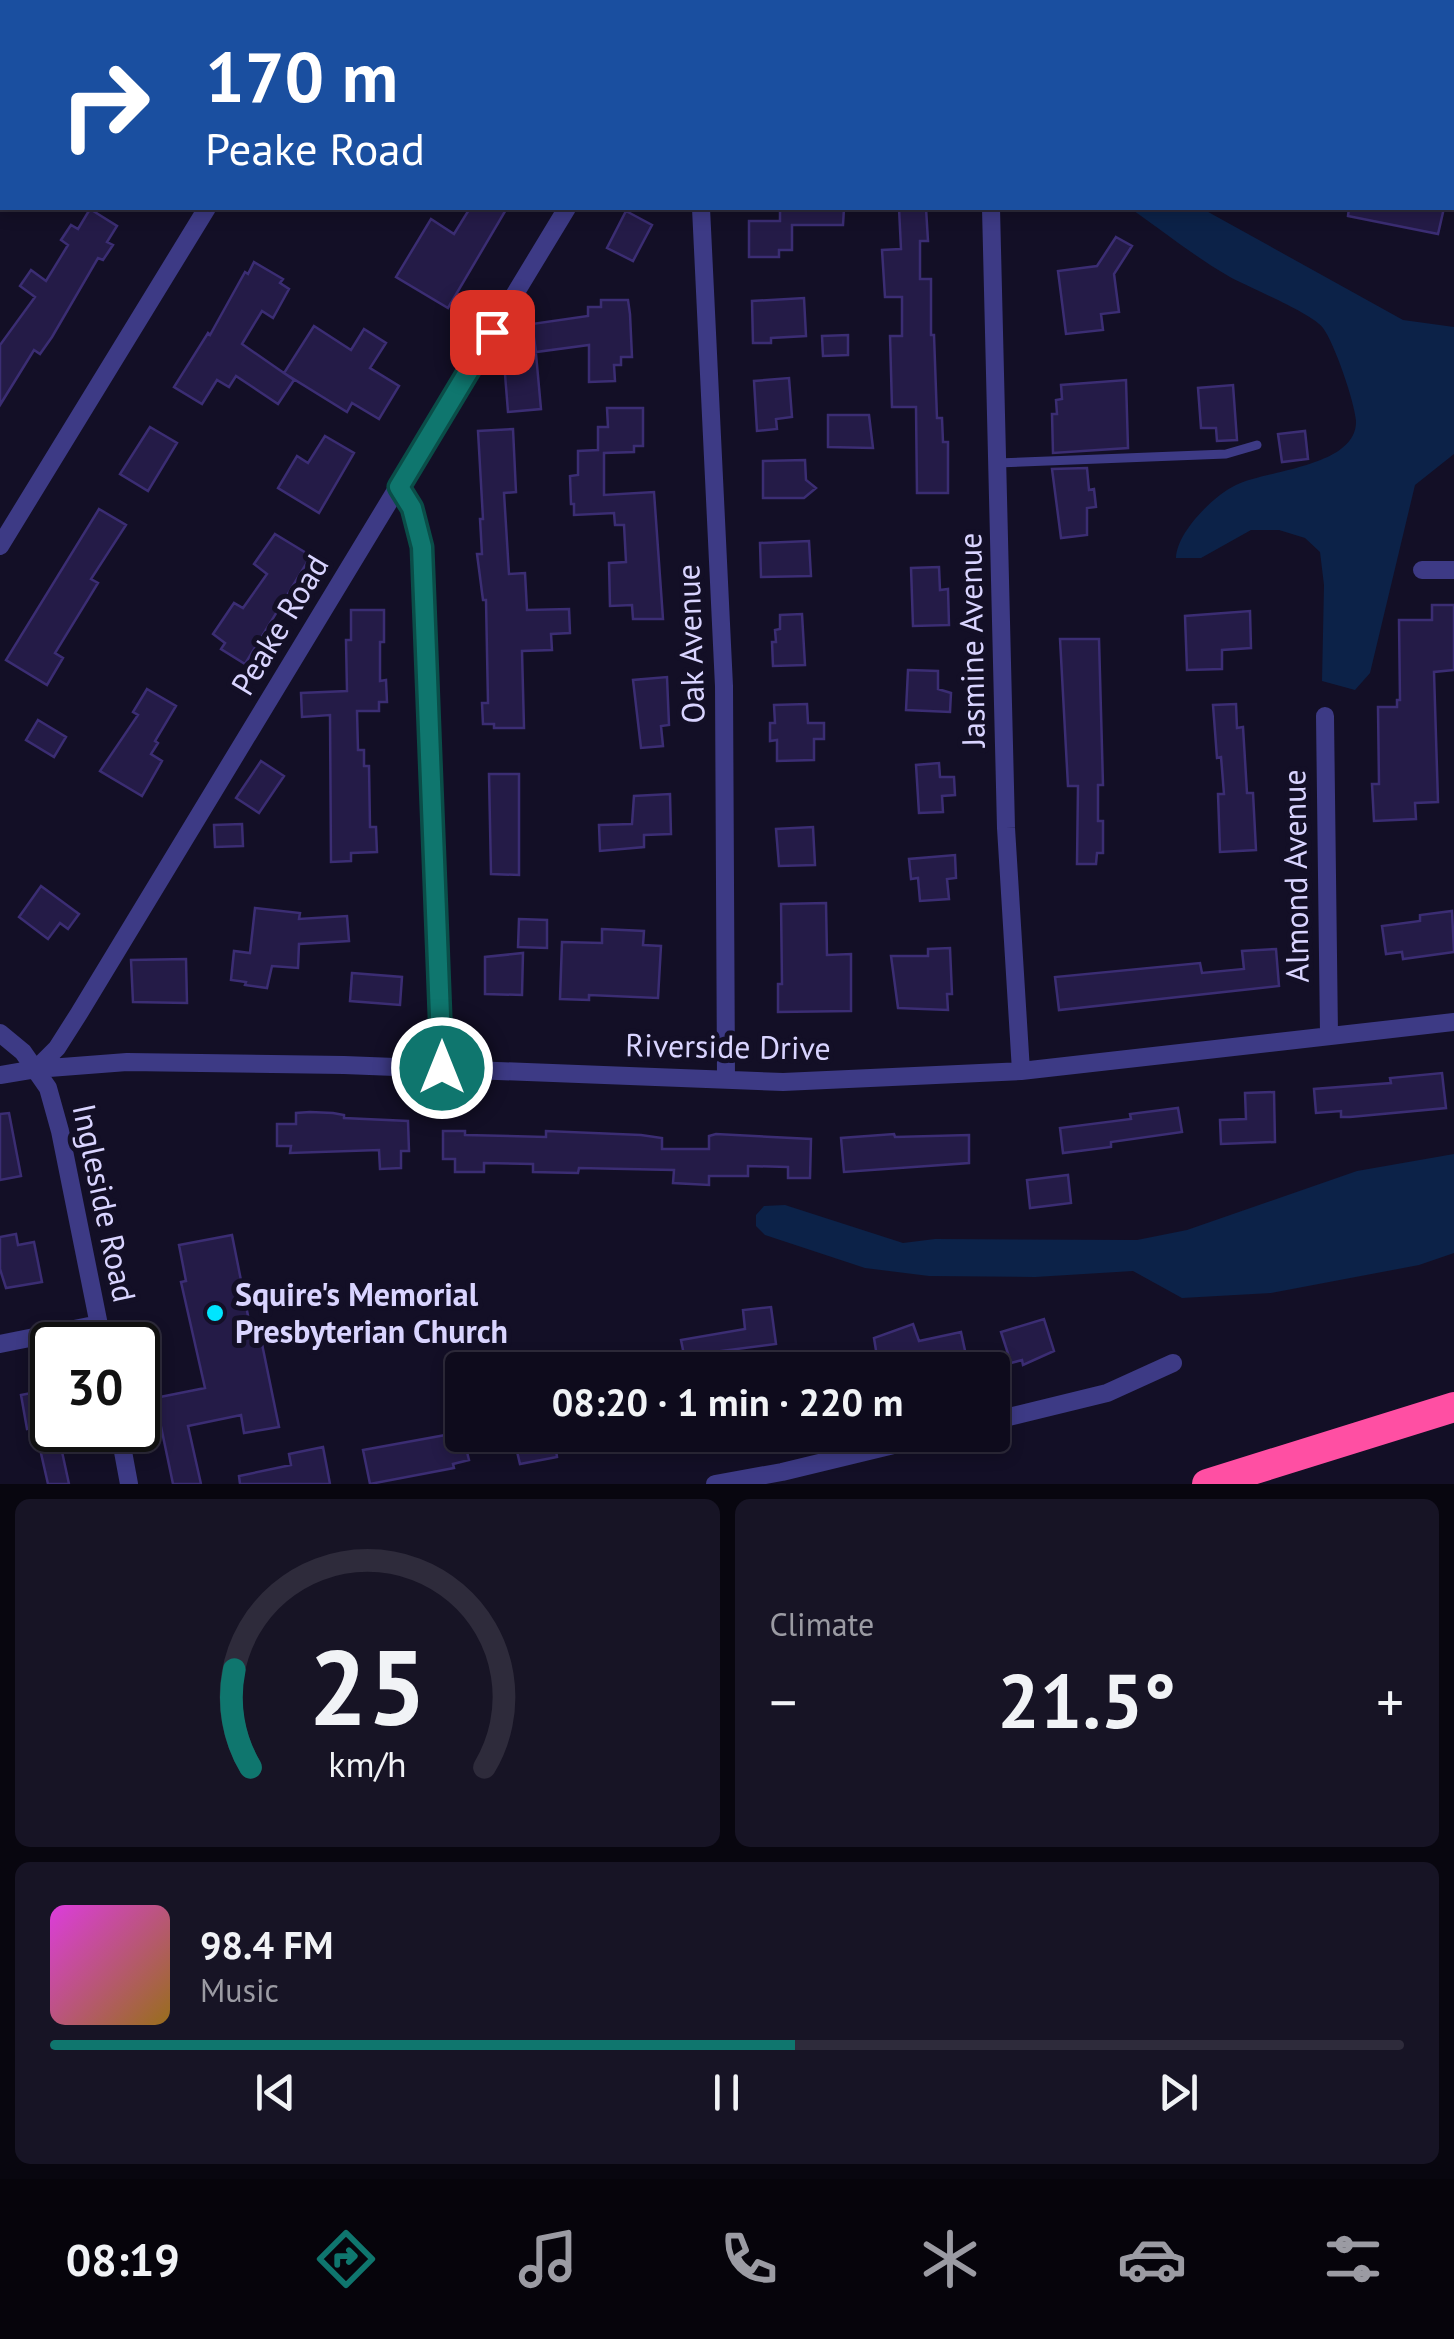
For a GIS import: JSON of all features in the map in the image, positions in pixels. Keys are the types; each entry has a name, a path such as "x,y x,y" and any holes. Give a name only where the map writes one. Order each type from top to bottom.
{"highway":[{"path":"1207,1484 1454,1408"}],"street":[{"path":"0,546 206,210"},
{"name":"Peake Road","path":"36,1068 57,1048 78,1014 566,210"},
{"name":"Oak Avenue","path":"701,210 724,686 726,1079"},
{"name":"Jasmine Avenue","path":"991,210 1006,828 1021,1071"},
{"path":"399,487 412,508 422,547 442,1068"},
{"path":"1422,570 1454,570"},
{"name":"Almond Avenue","path":"1324,716 1330,1035"},
{"name":"Riverside Drive","path":"0,1075 36,1068 127,1062 442,1068 783,1082 1021,1071 1454,1022"},
{"name":"Ingleside Road","path":"0,1033 23,1052 48,1088 99,1322"},
{"path":"0,1344 30,1338"},
{"path":"1010,1417 1107,1393 1173,1363"},
{"path":"123,1452 129,1484"},
{"path":"715,1484 865,1452"}],"lane":[{"path":"998,463 1226,454 1256,446"}],"water":[{"path":"1133,210 1205,210 1403,320 1454,327 1454,454 1415,485 1370,673 1355,690 1322,681 1324,585 1320,552 1305,538 1279,530 1251,530 1201,558 1176,558 1189,526 1227,490 1326,458 1352,436 1356,421 1348,387 1323,328 1192,252"},
{"path":"1454,1154 1454,1253 1419,1265 1271,1293 1182,1298 1133,1271 1035,1277 929,1276 865,1268 765,1235 756,1226 756,1215 764,1206 785,1205 903,1243 935,1239 1137,1240 1187,1230 1357,1171"}],"building":[{"path":"89,210 117,226 107,242 113,245 103,260 98,258 52,337 40,354 34,350 0,405 0,345 35,297 20,286 31,270 46,281 68,245 61,240 71,225 78,229"},
{"path":"469,210 506,210 448,308 396,277 431,219 454,234"},
{"path":"780,210 844,210 843,225 792,225 792,250 779,250 779,257 749,257 749,221 780,221"},
{"path":"899,210 926,210 928,241 920,241 920,279 931,279 937,418 942,418 943,442 948,442 948,493 917,493 916,407 892,407 890,336 902,336 902,297 885,297 882,250 901,249"},
{"path":"1349,210 1444,210 1438,234 1348,216"},
{"path":"626,211 652,225 633,261 607,248"},
{"path":"1116,237 1132,246 1114,274 1119,312 1101,314 1103,330 1066,334 1058,271 1097,266"},
{"path":"254,262 283,279 280,283 289,289 273,318 262,311 242,344 294,380 278,404 236,376 229,387 217,380 202,404 174,387"},
{"path":"804,298 806,336 753,343 752,301"},
{"path":"601,300 628,300 632,357 621,357 621,365 614,365 615,381 589,382 589,345 536,352 532,324 588,316 588,307 601,307"},
{"path":"314,326 351,350 364,329 386,343 370,368 399,386 379,419 352,403 347,412 284,373"},
{"path":"848,335 848,355 823,356 822,336"},
{"path":"536,354 541,409 508,412 505,374 517,372 515,355"},
{"path":"789,378 792,417 776,419 777,429 757,431 754,381"},
{"path":"1126,380 1128,448 1053,453 1052,414 1057,414 1056,400 1062,399 1061,385"},
{"path":"1233,385 1237,440 1217,441 1216,428 1201,428 1198,388"},
{"path":"607,408 643,408 643,446 634,446 634,452 604,453 604,495 654,492 663,619 633,619 632,605 610,606 609,563 626,562 624,525 615,525 614,513 574,515 571,504 570,476 578,475 578,451 598,450 598,427 608,427"},
{"path":"828,415 869,415 873,448 828,447"},
{"path":"150,427 177,443 148,491 120,474"},
{"path":"513,429 516,492 504,493 509,574 525,573 527,610 569,609 570,633 551,634 552,650 522,651 524,728 494,728 494,724 483,724 482,703 488,703 486,600 477,554 482,554 483,519 478,431"},
{"path":"1305,431 1308,459 1282,462 1278,434"},
{"path":"325,436 354,453 319,513 278,488 297,456 308,463"},
{"path":"805,460 806,480 816,488 804,498 763,498 763,461"},
{"path":"1087,468 1096,507 1087,508 1087,535 1061,538 1052,469"},
{"path":"99,509 126,525 91,579 98,583 55,653 63,658 47,685 6,660"},
{"path":"275,534 311,556 245,664 221,649 225,643 213,634 234,603 243,608 267,574 254,564"},
{"path":"809,541 811,576 761,577 760,543"},
{"path":"939,567 940,590 948,589 949,625 913,626 911,568"},
{"path":"1432,605 1454,605 1454,670 1434,672 1438,802 1415,803 1416,819 1374,821 1372,784 1379,784 1378,707 1397,707 1400,700 1399,620 1432,620"},
{"path":"351,610 384,610 380,681 386,680 387,702 379,702 379,711 357,711 358,750 364,750 364,766 369,766 370,827 376,827 377,852 351,853 351,861 331,862 330,715 302,717 301,693 347,691 346,640 351,640"},
{"path":"1250,611 1251,648 1222,650 1222,669 1187,670 1185,616"},
{"path":"802,614 805,665 773,666 772,642 776,642 775,630 780,629 780,615"},
{"path":"1060,639 1099,639 1103,785 1098,785 1098,821 1103,821 1103,853 1097,853 1096,864 1077,864 1078,786 1068,786"},
{"path":"908,670 938,671 938,689 951,693 950,712 906,710"},
{"path":"667,677 669,725 661,726 663,746 641,748 633,680"},
{"path":"147,689 176,706 155,741 158,743 151,754 162,761 142,796 100,771 138,715 133,712"},
{"path":"807,704 808,723 824,723 824,739 814,739 814,760 777,761 777,740 770,741 774,705"},
{"path":"1236,704 1237,728 1243,727 1247,793 1253,793 1256,850 1220,852 1218,794 1224,794 1213,705"},
{"path":"38,720 66,737 54,757 26,740"},
{"path":"261,761 284,776 259,813 236,798"},
{"path":"939,763 940,777 954,777 955,795 942,796 943,812 919,813 916,765"},
{"path":"489,774 519,774 519,875 491,874"},
{"path":"670,794 671,834 644,835 644,847 600,851 599,825 632,824 634,796"},
{"path":"242,824 243,846 215,847 214,825"},
{"path":"813,827 815,865 779,866 776,829"},
{"path":"955,855 956,878 947,879 949,899 920,901 918,878 911,879 909,859"},
{"path":"41,886 79,914 68,929 60,923 48,939 19,917"},
{"path":"826,903 827,955 851,954 851,1011 778,1012 778,984 782,984 781,904"},
{"path":"255,908 300,913 299,919 347,916 349,941 299,944 298,968 272,966 267,988 245,985 246,982 231,980 234,951 250,953"},
{"path":"1452,911 1454,952 1403,959 1402,952 1386,954 1382,926 1420,921 1420,915"},
{"path":"519,919 547,920 547,948 518,947"},
{"path":"602,929 644,931 643,945 661,946 658,998 589,995 589,1000 560,999 562,942 602,943"},
{"path":"950,948 952,994 947,994 948,1010 898,1008 891,956 928,956 928,949"},
{"path":"1276,949 1279,986 1059,1010 1055,977 1200,963 1202,973 1244,969 1242,951"},
{"path":"523,953 522,995 485,994 485,957"},
{"path":"186,959 187,1003 133,1002 131,960"},
{"path":"352,973 402,977 400,1005 350,1001"},
{"path":"1442,1073 1446,1108 1350,1117 1341,1117 1341,1111 1316,1113 1314,1089 1391,1083 1390,1078"},
{"path":"1274,1092 1275,1142 1221,1144 1220,1120 1246,1119 1245,1093"},
{"path":"1178,1108 1182,1132 1063,1153 1060,1128"},
{"path":"9,1113 21,1176 0,1180 0,1114"},
{"path":"296,1113 408,1121 409,1151 401,1151 401,1168 380,1169 379,1150 290,1153 291,1146 277,1146 277,1124 296,1124"},
{"path":"443,1131 546,1137 546,1131 641,1135 662,1138 662,1149 709,1149 709,1136 716,1134 811,1139 810,1178 788,1178 788,1167 748,1166 748,1176 709,1176 709,1185 673,1183 674,1170 579,1168 578,1173 533,1172 533,1164 484,1163 484,1172 455,1172 455,1159 443,1159"},
{"path":"969,1135 969,1163 844,1172 841,1138"},
{"path":"1068,1175 1071,1203 1030,1208 1027,1180"},
{"path":"16,1234 18,1245 34,1242 42,1282 6,1288 0,1269 0,1237"},
{"path":"232,1235 253,1341 261,1339 279,1427 244,1433 241,1415 188,1426 201,1484 173,1484 160,1422 160,1397 205,1388 181,1282 186,1281 179,1245"},
{"path":"771,1307 776,1344 721,1352 683,1352 681,1340 745,1329 743,1310"},
{"path":"1044,1319 1054,1351 1023,1365 1022,1360 1011,1363 1001,1332"},
{"path":"913,1324 919,1341 961,1332 965,1352 876,1352 874,1338"},
{"path":"30,1393 27,1429 21,1395"},
{"path":"445,1435 445,1452 467,1452 469,1460 453,1464 454,1468 370,1484 363,1450"},
{"path":"323,1447 330,1484 240,1484 239,1476 291,1465 289,1454"},
{"path":"41,1452 62,1452 69,1484 48,1484"},
{"path":"517,1452 556,1452 557,1457 520,1464"}],"place":[{"name":"Squire's Memorial Presbyterian Church","path":"215,1313"}],"route":[{"path":"442,1068 422,547 412,508 399,487 492,332"}]}
